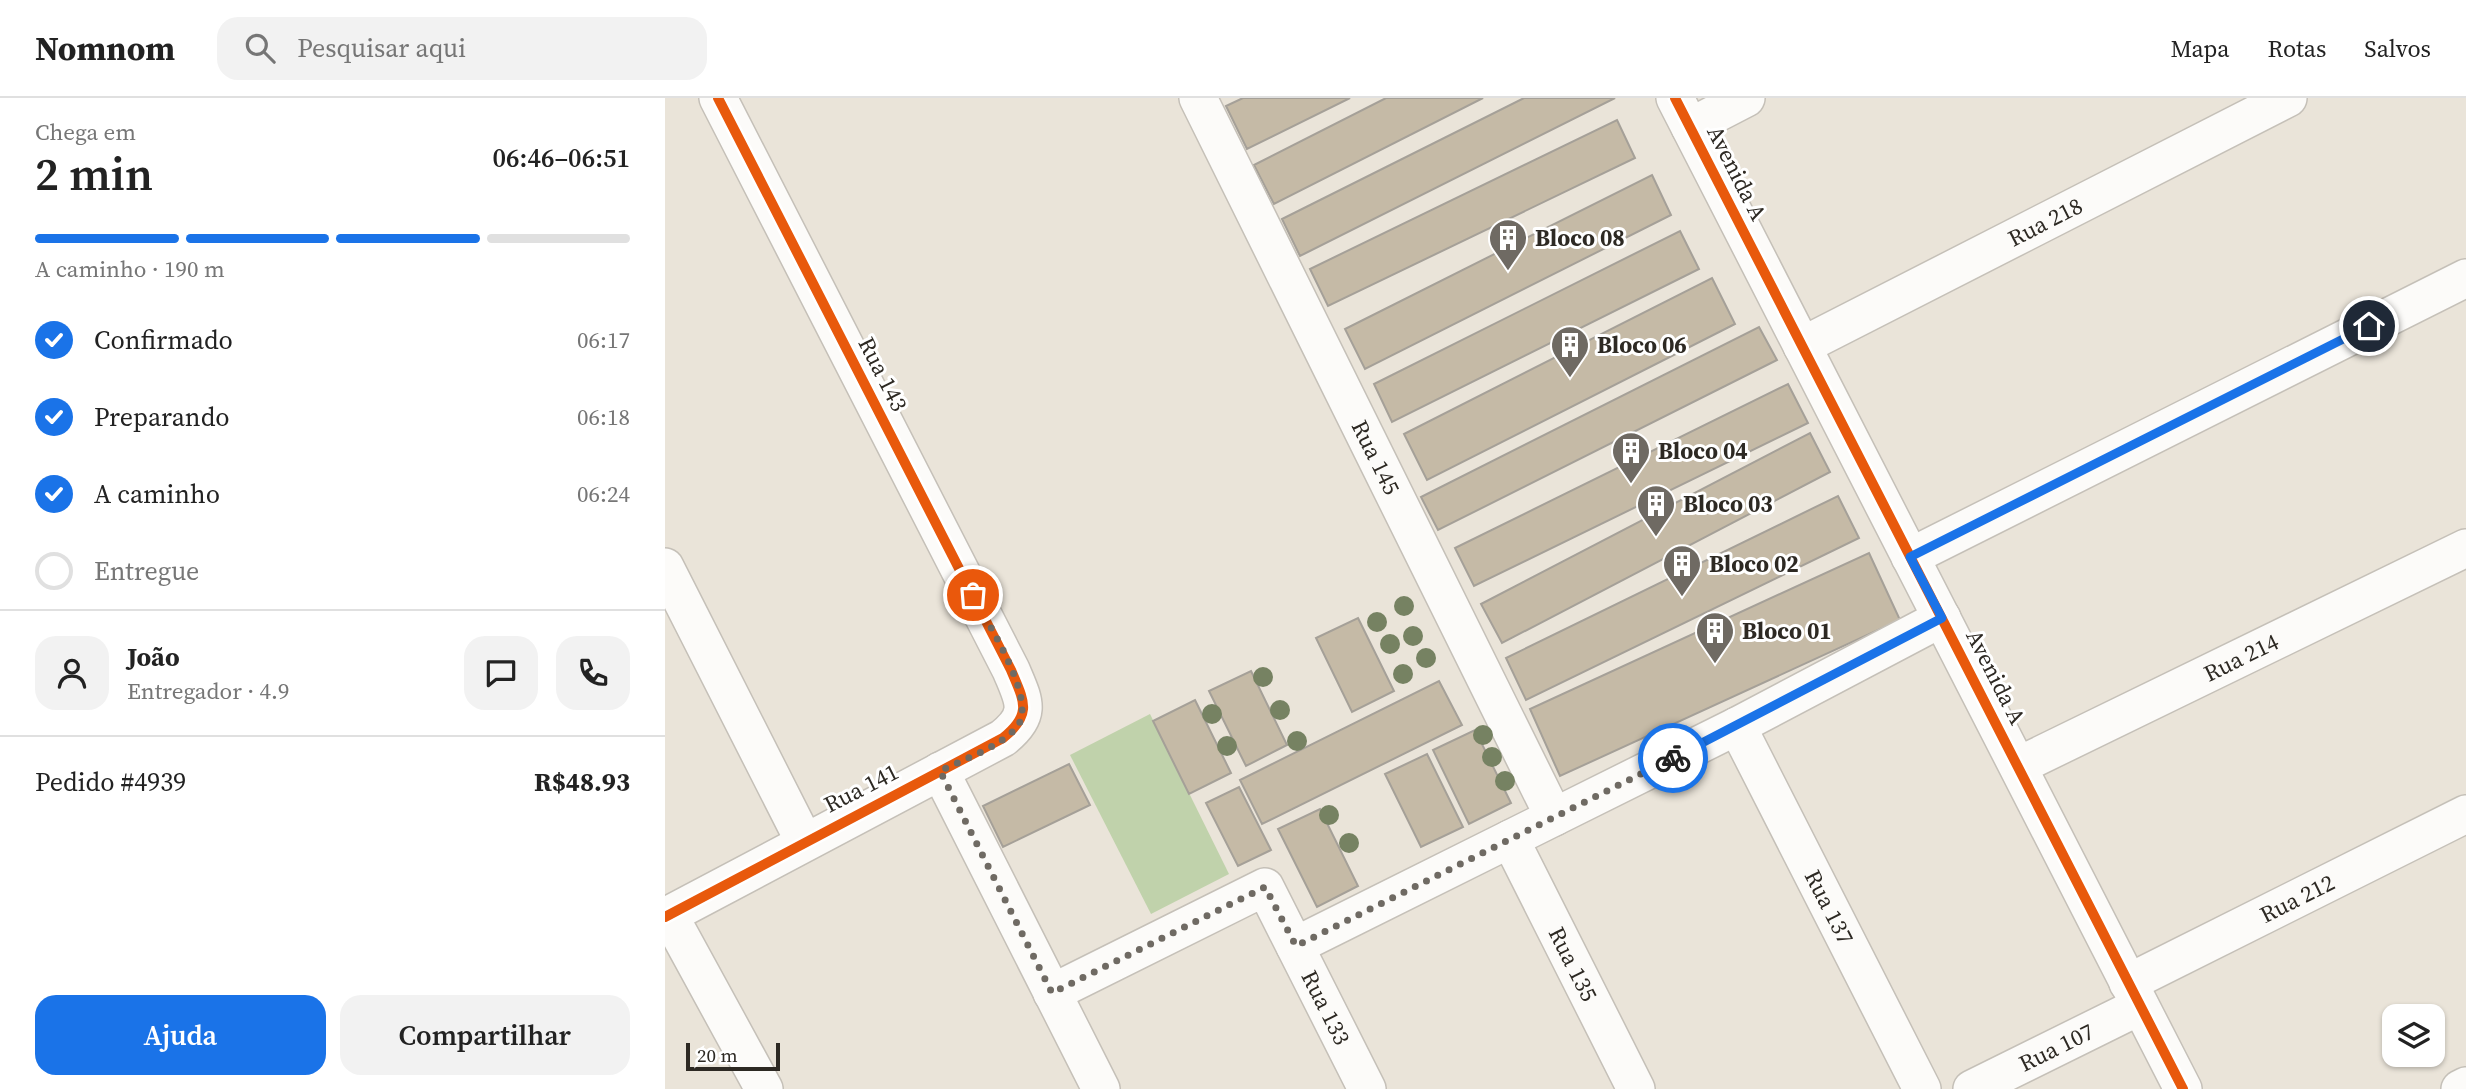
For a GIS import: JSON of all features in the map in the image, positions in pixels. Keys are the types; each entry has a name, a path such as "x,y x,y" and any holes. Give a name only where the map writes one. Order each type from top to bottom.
{"street":[{"name":"Rua 143","path":"718,98 1011,670"},
{"name":"Rua 145","path":"1198,98 1554,817"},
{"path":"1683,112 1746,98"},
{"name":"Rua 218","path":"1802,346 2288,98"},
{"name":"Avenida A","path":"1683,112 2183,1089"},
{"path":"1910,557 2466,278"},
{"name":"Rua 214","path":"2018,766 2466,548"},
{"path":"665,567 804,841"},
{"path":"1296,946 1737,726 1942,618"},
{"name":"Rua 141","path":"667,916 804,841 1003,738 1017,727 1024,714 1023,699 1011,670"},
{"name":"Rua 137","path":"1737,726 1922,1089"},
{"path":"940,771 1101,1089"},
{"name":"Rua 212","path":"2134,994 2466,814"},
{"name":"Rua 135","path":"1510,839 1636,1089"},
{"name":"Rua 133","path":"1052,993 1265,887 1367,1089"},
{"path":"667,916 764,1089"},
{"name":"Rua 107","path":"1972,1089 2134,994"},
{"path":"2461,1089 2466,1086"}],"green space":[{"path":"1150,714 1229,874 1151,914 1070,755"}],"building":[{"path":"1243,98 1350,98 1247,149 1226,106"},
{"path":"1386,98 1483,98 1274,204 1254,165"},
{"path":"1524,98 1615,98 1300,256 1282,219"},
{"path":"1617,120 1635,158 1328,306 1310,269"},
{"name":"Bloco 08","path":"1652,175 1671,215 1365,369 1345,329"},
{"path":"1680,231 1699,269 1392,422 1374,384"},
{"name":"Bloco 06","path":"1712,278 1735,324 1427,480 1404,434"},
{"path":"1759,327 1777,360 1438,530 1421,497"},
{"name":"Bloco 04","path":"1788,384 1808,423 1474,586 1455,548"},
{"name":"Bloco 03","path":"1810,433 1830,472 1502,643 1481,604"},
{"name":"Bloco 02","path":"1838,496 1859,538 1526,700 1506,658"},
{"name":"Bloco 01","path":"1869,553 1900,620 1560,776 1530,709"},
{"path":"1358,618 1394,691 1352,712 1316,638"},
{"path":"1251,671 1287,745 1246,766 1209,691"},
{"path":"1439,681 1462,725 1262,824 1240,780"},
{"path":"1195,700 1231,773 1189,794 1153,721"},
{"path":"1475,730 1511,803 1469,824 1433,750"},
{"path":"1427,754 1463,827 1421,847 1385,774"},
{"path":"1069,764 1090,805 1003,847 983,806"},
{"path":"1239,787 1271,850 1238,866 1206,803"},
{"path":"1320,809 1358,886 1317,907 1278,829"}],"cycle path":[{"path":"665,917 1003,738 1019,722 1023,707 1011,670 718,98"},
{"path":"1675,98 2183,1089"}],"way so far":[{"path":"973,595 1011,670 1023,699 1024,714 1017,727 1003,738 940,771 1052,993 1265,887 1296,946 1673,758"}],"place":[{"name":"Bloco 08","path":"1508,272"},
{"name":"Bloco 06","path":"1570,379"},
{"name":"Bloco 04","path":"1631,485"},
{"name":"Bloco 03","path":"1656,538"},
{"name":"Bloco 02","path":"1682,598"},
{"name":"Bloco 01","path":"1715,665"}],"route":[{"path":"1673,758 1942,618 1910,557 2369,326"}]}
